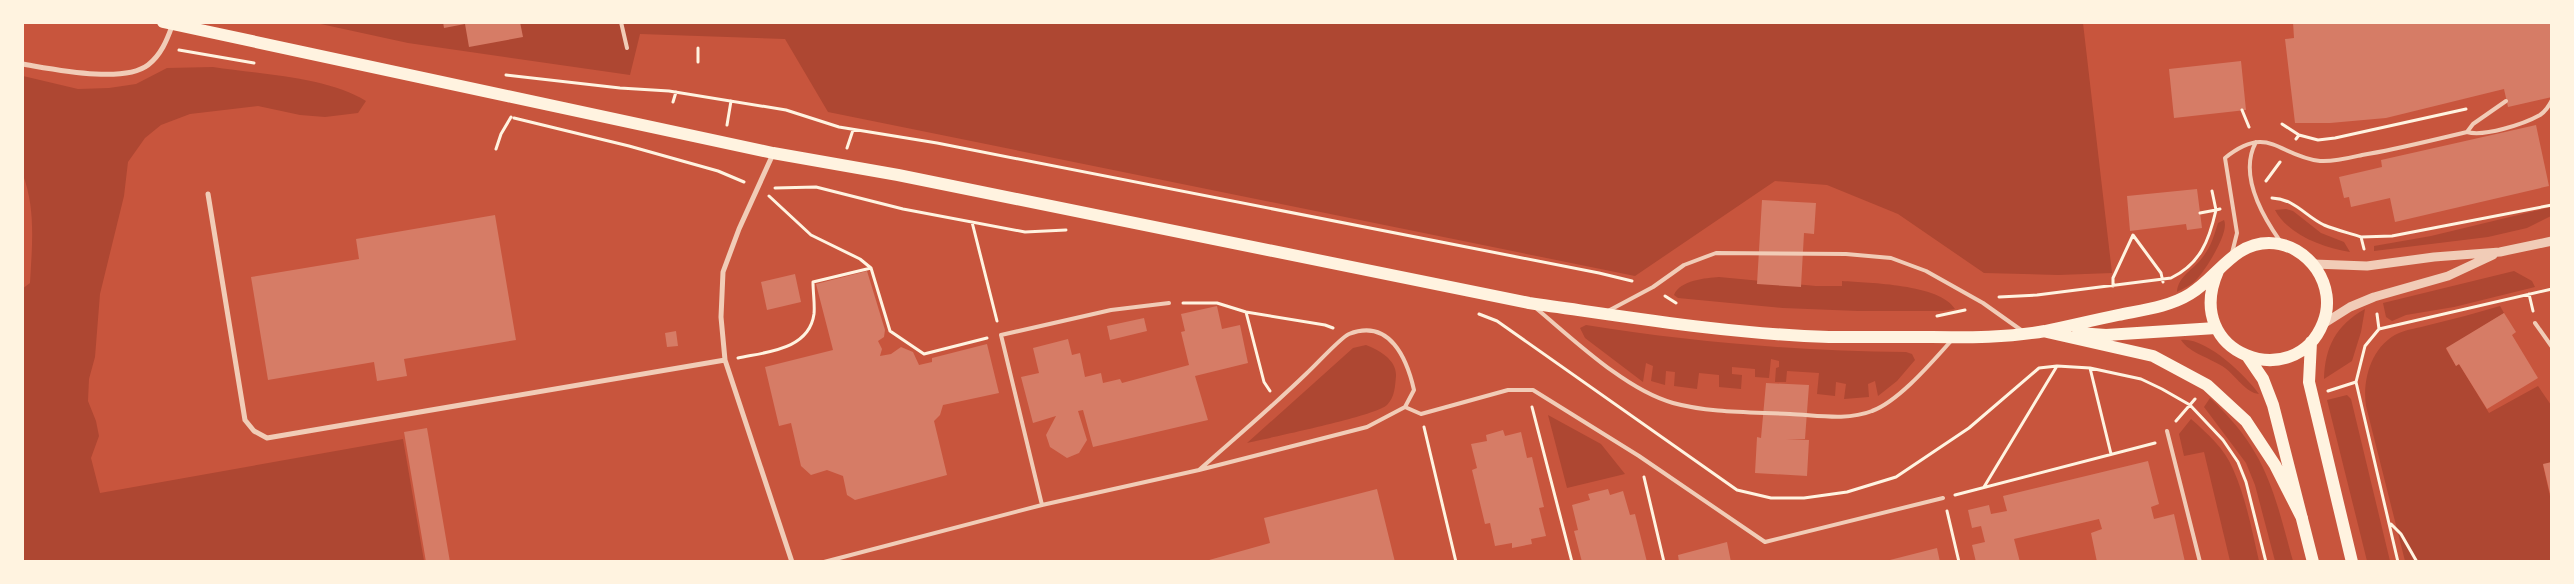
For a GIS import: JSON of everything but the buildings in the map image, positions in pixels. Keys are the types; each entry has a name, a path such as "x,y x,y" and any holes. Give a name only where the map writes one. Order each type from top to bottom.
{"main road":[{"path":"168,24 773,153 907,177 1530,303 1720,328 1828,336 1955,337 2025,333 2043,331 2167,305 2191,294 2218,271 2230,257 2255,245 2282,244 2300,252 2314,264 2324,283 2327,303 2323,324 2311,342 2293,355 2271,361 2248,357 2224,341 2216,328 2211,314 2210,299 2212,285 2218,271"},
{"path":"2043,331 2106,335 2216,328"},
{"path":"2043,331 2154,356 2207,385 2246,422 2275,465 2302,518"},
{"path":"2311,342 2309,382 2352,562"},
{"path":"2248,357 2263,379 2273,405 2313,562"}],"street":[{"path":"22,64 95,73 130,72 147,66 164,46 168,24"},
{"path":"773,153 759,188 739,229 723,272 720,317 725,360 792,562"},
{"path":"208,194 246,420 254,431 267,438 725,360"},
{"path":"2314,264 2367,266 2434,257 2500,252 2552,241"},
{"path":"2323,324 2358,304 2448,276 2500,252"}],"lane":[{"path":"621,22 627,48"},
{"path":"2230,257 2236,233 2234,204 2225,158 2239,147 2256,142 2272,143 2302,156 2331,161 2393,150 2467,132 2476,134 2523,122 2541,114 2548,108 2552,100"},
{"path":"2467,132 2473,124 2506,101"},
{"path":"2256,142 2250,156 2249,165 2257,200 2267,223 2282,244"},
{"path":"1603,313 1653,287 1684,266 1716,253 1846,254 1891,258 1917,268 1983,303 2025,333"},
{"path":"1042,504 1001,335 1111,310 1169,303"},
{"path":"1530,303 1605,367 1635,385 1672,403 1726,411 1843,416 1873,411 1905,388 1955,337"},
{"path":"2535,323 2552,347"},
{"path":"824,562 1042,504 1199,470 1367,427 1405,407 1414,390 1403,353 1381,334 1366,332 1349,335 1278,401 1199,470"},
{"path":"1405,407 1420,414 1508,390 1533,390 1639,456 1765,542 1943,498"},
{"path":"2167,431 2200,562"}],"path":[{"path":"164,46 255,63"},
{"path":"698,48 698,62"},
{"path":"547,78 620,88 676,92 786,110 839,127 937,143 1599,272 1653,287 1674,302 1683,304"},
{"path":"674,102 676,92"},
{"path":"2282,124 2299,135 2318,140 2335,138 2469,108"},
{"path":"2242,110 2248,128"},
{"path":"502,115 522,122 629,146 718,170 759,188 811,236 860,259 871,268 890,331 924,354 1001,335 972,222"},
{"path":"496,149 501,134 511,117"},
{"path":"2294,141 2299,135"},
{"path":"2265,184 2282,159"},
{"path":"1934,316 1965,310 2002,296 2038,295 2163,281 2183,272 2201,254 2208,241 2216,210 2212,191"},
{"path":"2268,191 2270,198"},
{"path":"2257,200 2270,198 2284,199 2292,202 2323,224 2362,238 2392,236 2552,204"},
{"path":"2200,213 2234,204"},
{"path":"994,226 995,221"},
{"path":"2113,286 2113,278 2132,233 2161,273 2163,281"},
{"path":"2362,238 2364,252"},
{"path":"725,360 790,347 805,335 814,315 813,282 871,268"},
{"path":"2398,562 2356,382 2365,346 2379,329 2552,289"},
{"path":"1169,303 1217,303 1246,312 1325,325 1349,335"},
{"path":"1246,312 1264,382 1278,401"},
{"path":"2376,312 2379,329"},
{"path":"1984,487 2057,366"},
{"path":"2090,368 2111,454"},
{"path":"2326,392 2356,382"},
{"path":"1527,390 1572,562"},
{"path":"1959,562 1943,498 2159,442 2190,405"},
{"path":"1420,414 1456,562"},
{"path":"1639,456 1664,562"},
{"path":"2389,522 2401,534 2418,562"}],"shaded area":[{"path":"316,23 2083,23 2112,273 2058,275 1984,273 1898,214 1827,185 1775,181 1635,276 828,112 785,39 640,34 630,75 408,43"},
{"path":"213,67 313,82 350,93 366,101 358,113 325,117 300,115 258,106 190,114 161,125 145,138 128,162 124,196 100,294 95,357 89,379 88,401 96,421 99,436 91,458 100,493 403,439 424,561 23,561 22,289 30,283 32,228 30,201 23,175 23,76 78,89 109,88 136,84 167,68"},
{"path":"2551,207 2551,216 2527,228 2488,237 2374,251 2374,246 2431,236"},
{"path":"2286,209 2293,211 2321,233 2344,242 2350,252 2318,244 2289,227 2275,210"},
{"path":"2224,220 2224,233 2206,267 2195,281 2177,292 2183,277 2208,250 2218,223"},
{"path":"2514,271 2532,281 2535,287 2454,307 2406,315 2392,321 2386,317 2383,303"},
{"path":"1719,277 1816,286 1842,286 1842,281 1903,286 1935,294 1947,301 1955,309 1943,311 1858,311 1783,308 1678,298 1674,295 1677,290 1687,283"},
{"path":"2500,306 2504,313 2446,349 2456,366 2459,364 2489,413 2538,386 2551,405 2551,462 2543,465 2551,501 2551,561 2405,561 2366,406 2366,385 2371,364 2382,346 2399,333"},
{"path":"2365,309 2361,332 2352,361 2324,379 2327,357 2334,338 2346,322"},
{"path":"1586,325 1705,341 1785,348 1906,352 1912,354 1915,360 1897,381 1878,396 1875,381 1868,384 1869,397 1844,399 1846,384 1836,382 1835,396 1817,394 1819,373 1787,371 1786,382 1775,382 1776,368 1779,367 1779,361 1771,359 1769,378 1755,377 1755,369 1732,367 1732,374 1742,375 1741,389 1719,387 1719,375 1699,373 1697,389 1674,386 1675,372 1666,371 1665,385 1651,381 1653,366 1646,363 1643,382 1585,338 1580,328"},
{"path":"2181,340 2202,344 2213,351 2235,368 2259,394 2245,387 2225,368 2190,349"},
{"path":"1366,345 1386,356 1396,370 1394,391 1387,405 1379,410 1343,421 1247,443 1353,348"},
{"path":"2347,395 2351,399 2390,561 2367,561 2327,400"},
{"path":"2210,398 2244,436 2256,454 2273,492 2293,561 2275,561 2255,485 2246,463 2204,407"},
{"path":"1548,415 1601,444 1625,474 1567,488"},
{"path":"2191,419 2215,442 2230,462 2245,503 2259,561 2230,561 2204,452 2184,456 2179,434"}]}
